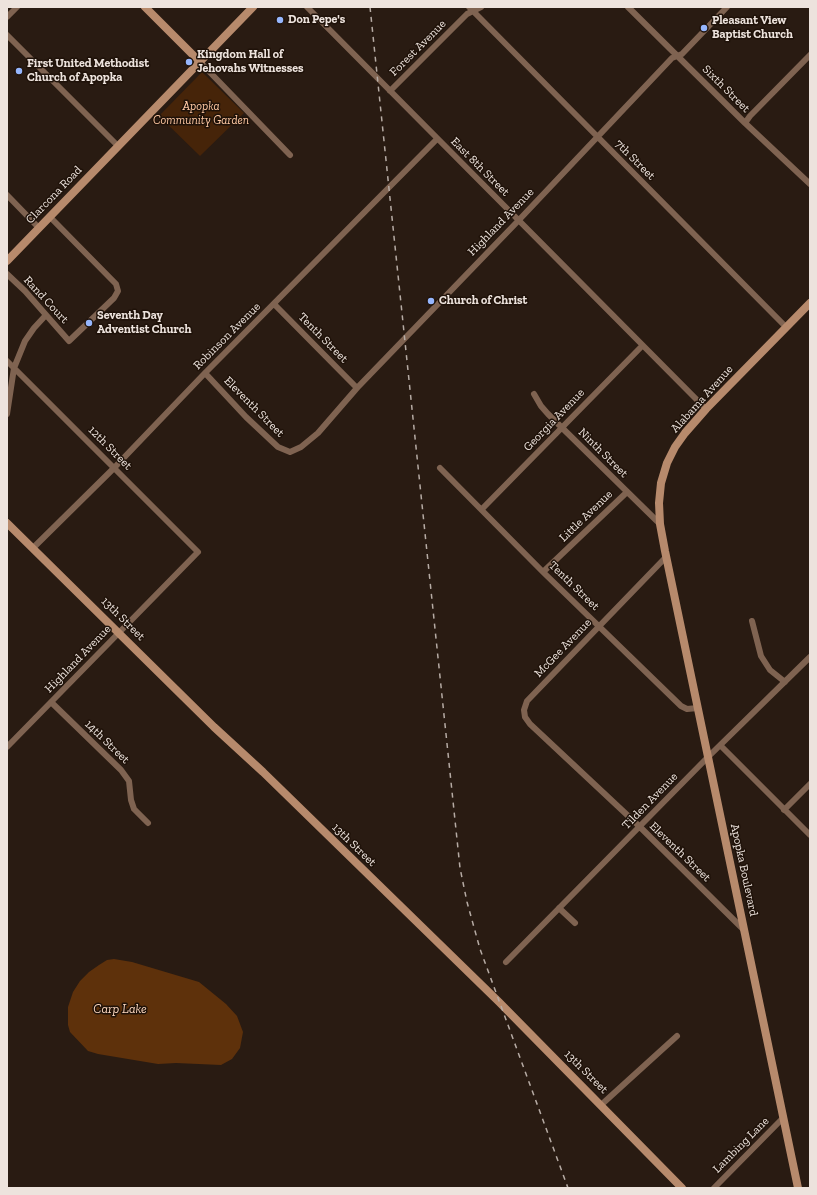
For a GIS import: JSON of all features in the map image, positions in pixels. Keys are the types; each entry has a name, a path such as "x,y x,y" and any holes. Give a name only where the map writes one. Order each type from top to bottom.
{"street":[{"path":"7,17 17,7"},
{"path":"145,7 290,155"},
{"name":"Clarcona Road","path":"7,261 253,7"},
{"name":"East 8th Street","path":"307,7 706,409"},
{"name":"Forest Avenue","path":"390,91 471,9 482,7"},
{"name":"Sixth Street","path":"628,7 746,124 810,184"},
{"name":"Highland Avenue","path":"290,452 301,447 318,433 357,388 672,58 682,54 727,7"},
{"name":"7th Street","path":"471,9 786,327"},
{"path":"7,35 118,146"},
{"path":"746,124 750,116 810,55"},
{"name":"Robinson Avenue","path":"33,548 114,468 205,373 437,139"},
{"path":"7,195 39,228"},
{"name":"Rand Court","path":"7,274 69,341 114,298 118,291 116,284 50,218"},
{"name":"Alabama Avenue","path":"666,557 660,524 660,493 667,463 680,440 706,409 810,303"},
{"name":"Tenth Street","path":"274,304 357,388"},
{"path":"7,414 14,368 25,341 46,315"},
{"name":"Georgia Avenue","path":"482,509 642,346"},
{"name":"12th Street","path":"7,361 198,552"},
{"name":"Eleventh Street","path":"205,373 246,418 278,447 290,452"},
{"name":"Ninth Street","path":"534,394 541,406 562,428 660,524"},
{"name":"Tenth Street","path":"440,468 543,572 684,708 687,710 698,708"},
{"name":"Little Avenue","path":"543,572 626,492"},
{"name":"13th Street","path":"7,523 119,632 218,732 263,772 499,1002 682,1188"},
{"name":"Highland Avenue","path":"7,747 198,552"},
{"name":"McGee Avenue","path":"530,724 525,717 524,710 527,701 666,557"},
{"name":"Apopka Boulevard","path":"666,557 798,1188"},
{"path":"752,621 761,656 770,670 785,682"},
{"name":"Tilden Avenue","path":"506,962 708,757 721,746 810,657"},
{"name":"14th Street","path":"51,702 121,770 129,781 134,809 148,823"},
{"name":"Eleventh Street","path":"530,724 640,827 744,930"},
{"path":"721,746 810,835"},
{"path":"784,810 810,784"},
{"path":"559,908 575,923"},
{"path":"601,1105 677,1036"},
{"name":"Lambing Lane","path":"714,1188 783,1118"}],"green space":[{"name":"Apopka Community Garden","path":"202,72 244,113 200,156 159,116"}],"water":[{"name":"Carp Lake","path":"114,959 132,962 199,982 226,1004 237,1016 243,1032 240,1048 232,1059 221,1065 176,1063 158,1064 88,1051 70,1032 68,1025 68,1007 73,992 80,981 99,965 107,960"}],"railway":[{"path":"370,7 460,868 467,902 480,949 568,1188"}],"place":[{"name":"Don Pepe's","path":"280,20"},
{"name":"Pleasant View Baptist Church","path":"704,28"},
{"name":"Kingdom Hall of Jehovahs Witnesses","path":"189,62"},
{"name":"First United Methodist Church of Apopka","path":"19,71"},
{"name":"Church of Christ","path":"431,301"},
{"name":"Seventh Day Adventist Church","path":"89,323"}]}
